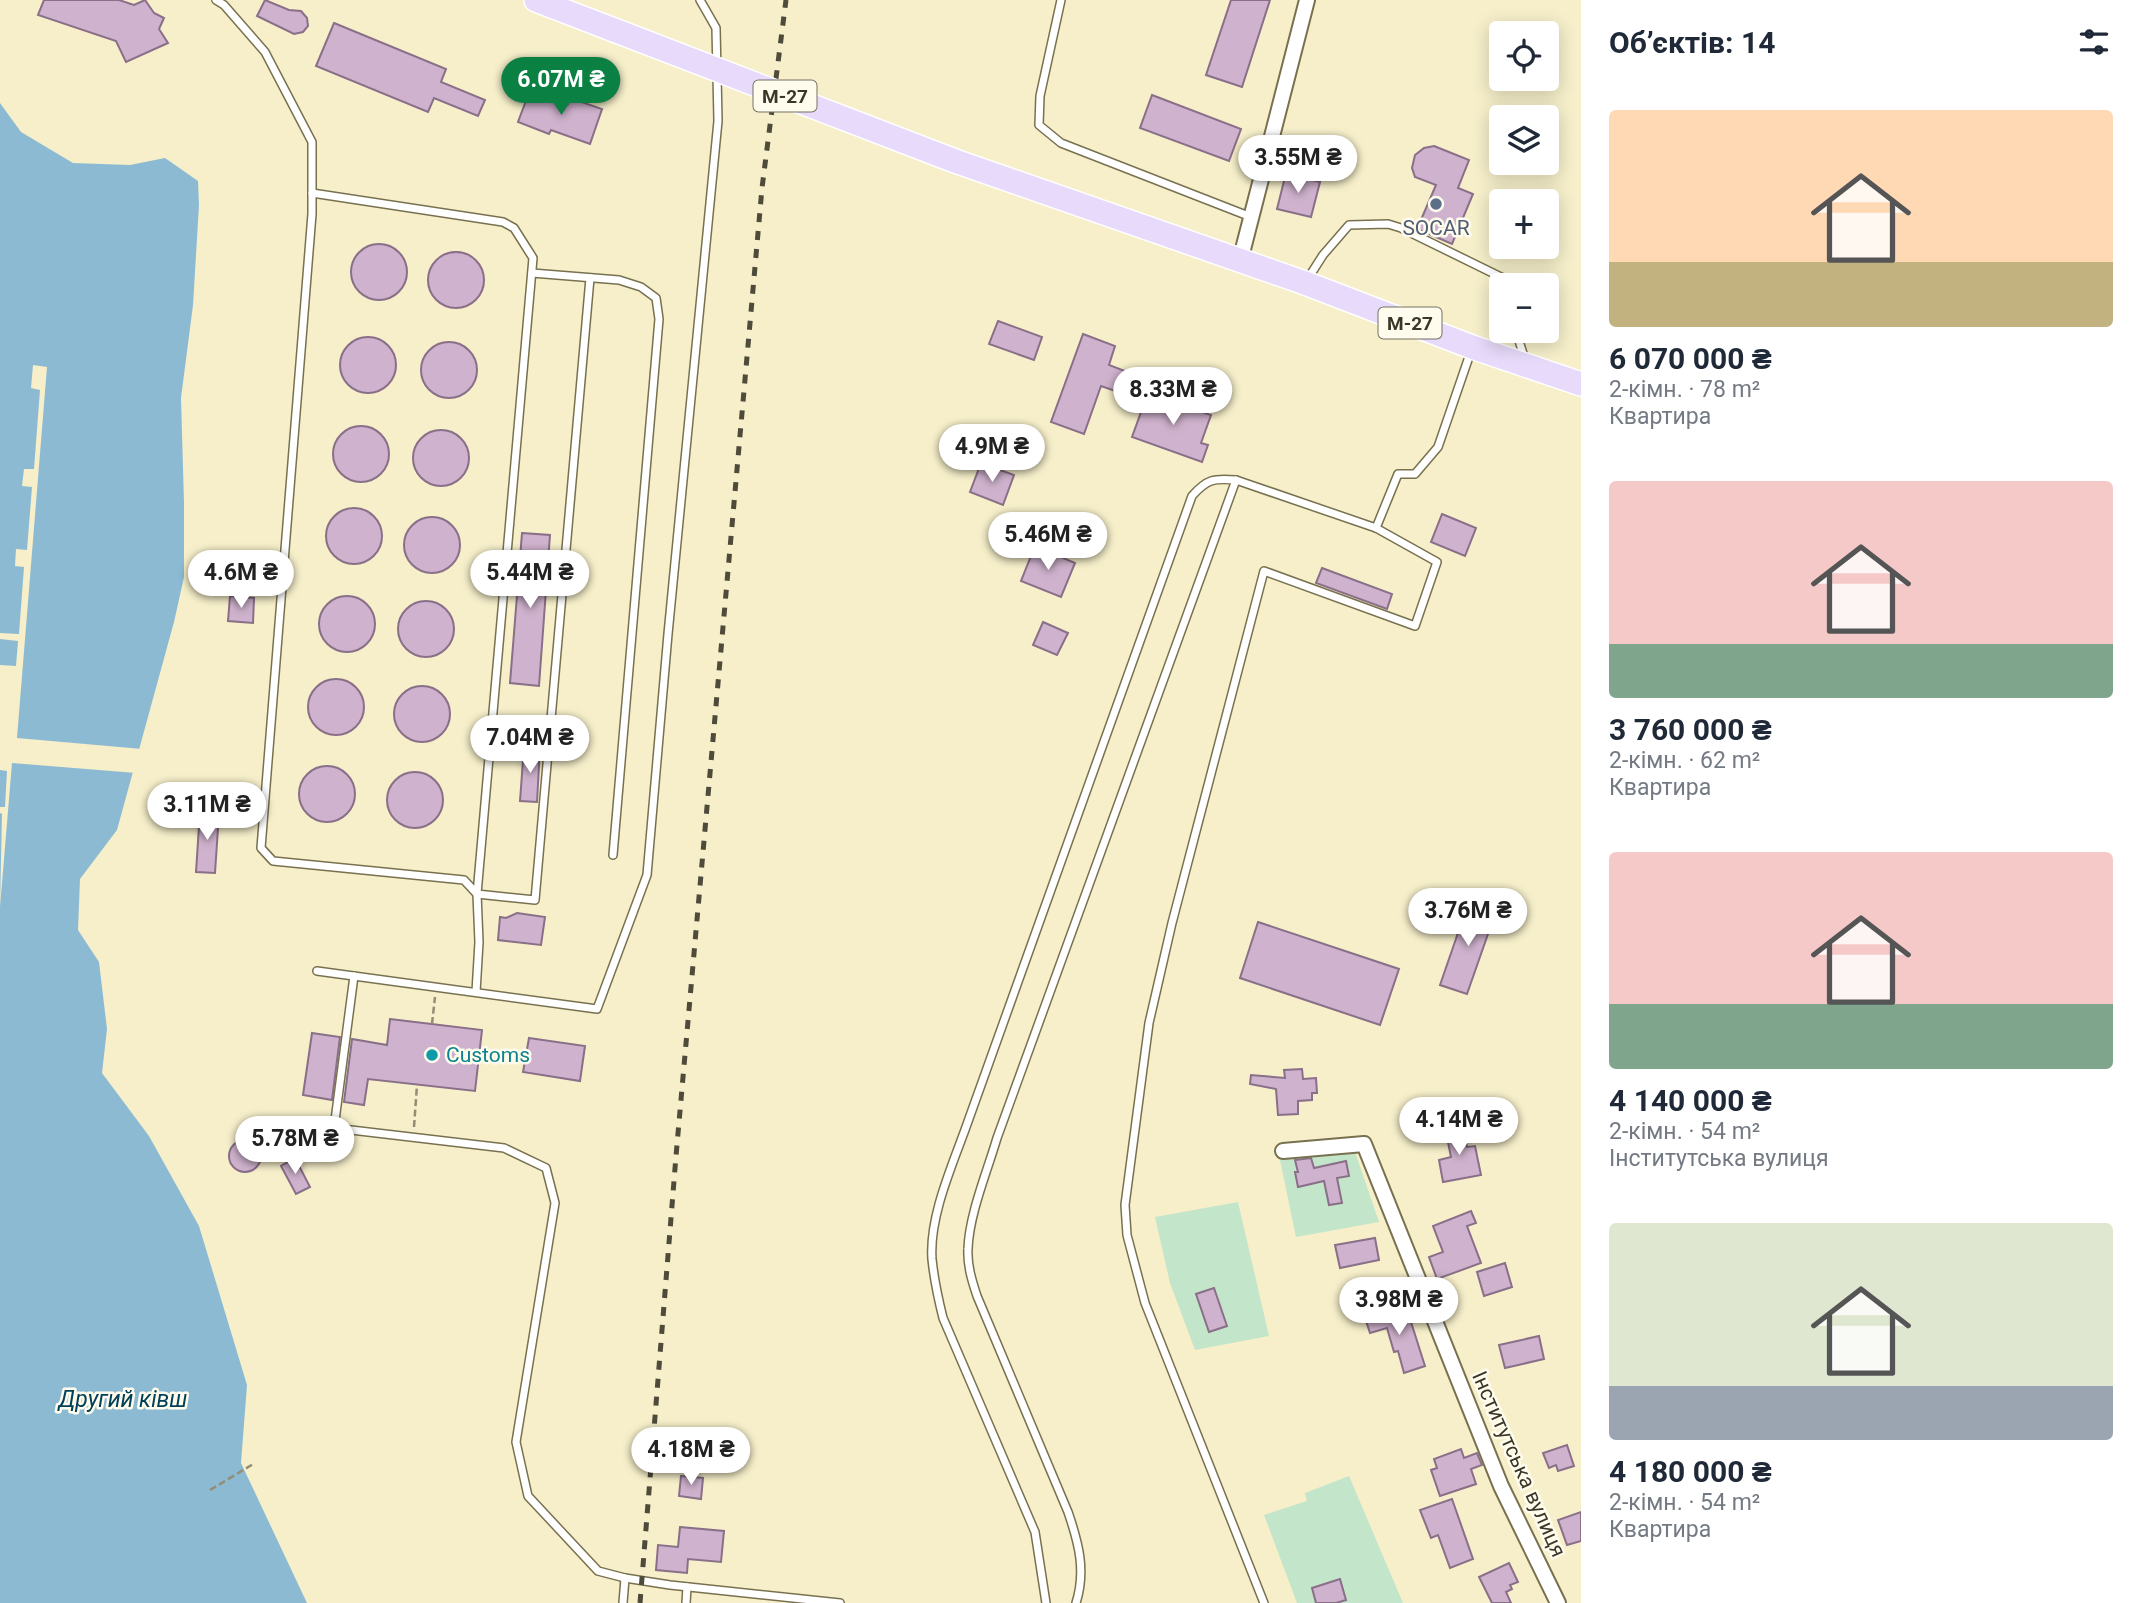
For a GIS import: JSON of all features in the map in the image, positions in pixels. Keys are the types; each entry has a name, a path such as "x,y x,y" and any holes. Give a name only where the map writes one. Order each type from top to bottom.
{"main road":[{"name":"М-27","path":"536,0 955,161 1305,283 1472,347 1581,384"}],"street":[{"path":"1240,261 1307,0"},
{"name":"Інститутська вулиця","path":"1283,1151 1364,1144 1501,1486 1558,1603"}],"lane":[{"path":"216,0 224,5 265,52 313,142 311,227 261,848 273,861 464,880 477,894 535,900 590,278"},
{"path":"317,971 597,1009 647,875 718,121 716,28 699,0"},
{"path":"1061,0 1040,96 1039,125 1060,143 1251,217"},
{"path":"312,193 503,222 514,229 533,258 477,894 479,942 476,992"},
{"path":"1305,283 1349,225 1388,224 1429,240 1493,273"},
{"path":"532,273 619,280 641,287 656,298 659,319 614,855"},
{"path":"1520,343 1526,364"},
{"path":"1376,528 1398,474 1415,474 1437,447 1472,347"},
{"path":"1046,1603 1035,1532 943,1318 936,1291 932,1256 935,1225 948,1177 1192,496 1203,484 1217,478 1237,480 1376,528 1437,562 1415,626 1264,571 1178,898 1149,1023 1125,1205 1127,1235 1145,1303 1264,1603"},
{"path":"1076,1603 1082,1569 1079,1542 977,1296 970,1272 968,1250 971,1226 997,1138 1237,480"},
{"path":"354,976 334,1128 504,1148 546,1168 555,1203 516,1442 528,1496 598,1571 625,1578 687,1587 841,1603"},
{"path":"623,1603 625,1578"},
{"path":"686,1603 687,1587"},
{"path":"742,1603 743,1593"}],"path":[{"path":"432,1024 436,987"},
{"path":"414,1139 417,1085"},
{"path":"210,1490 255,1463"}],"green space":[{"path":"1355,1152 1379,1222 1296,1237 1280,1160"},
{"path":"1238,1202 1269,1336 1195,1350 1170,1283 1155,1217"},
{"path":"1349,1476 1403,1603 1297,1603 1264,1515 1307,1501 1305,1493"}],"water":[{"name":"Другий ківш","path":"0,103 21,132 73,163 130,165 165,158 198,181 193,305 181,398 184,577 117,830 80,879 78,930 99,962 107,1029 102,1073 149,1136 199,1226 247,1385 241,1463 307,1603 0,1603"}],"pier":[{"path":"33,365 47,367 17,738 142,749 136,773 12,763 0,907 0,807 5,807 7,771 0,770 0,665 16,666 18,641 0,639 0,633 19,634 24,567 15,566 16,549 27,550 32,487 22,486 24,469 34,469 40,390 31,388"}],"building":[{"path":"44,0 119,0 134,5 145,0 154,13 164,18 159,29 168,43 126,62 116,41 38,15"},
{"path":"265,0 289,10 301,11 307,18 308,26 303,32 294,34 257,16"},
{"path":"1231,0 1270,0 1242,87 1206,75"},
{"path":"334,23 446,69 441,82 485,100 478,116 434,98 428,112 316,66"},
{"path":"530,90 568,104 570,98 602,109 590,144 551,130 549,134 518,122"},
{"path":"1152,95 1241,129 1229,161 1140,128"},
{"path":"1434,146 1469,160 1458,188 1473,194 1452,244 1417,229 1436,185 1415,177 1412,168 1415,155 1424,148"},
{"path":"1286,173 1320,182 1311,217 1277,209"},
{"path":"379,244 390,246 399,252 405,261 405,283 399,292 390,298 379,300 368,298 359,292 353,283 351,272 353,261 359,252 368,246"},
{"path":"456,252 476,260 484,280 476,300 456,308 436,300 428,280 436,260"},
{"path":"998,321 1042,337 1034,360 989,344"},
{"path":"1083,334 1115,346 1109,365 1138,376 1137,380 1150,385 1144,401 1101,386 1084,434 1051,422"},
{"path":"368,337 379,339 388,345 394,354 394,376 388,385 379,391 368,393 357,391 348,385 342,376 340,365 342,354 348,345 357,339"},
{"path":"449,342 460,344 469,350 475,359 475,381 469,390 460,396 449,398 438,396 429,390 423,381 421,370 423,359 429,350 438,344"},
{"path":"1148,393 1211,415 1201,443 1208,445 1202,462 1132,437"},
{"path":"361,426 381,434 389,454 381,474 361,482 341,474 333,454 341,434"},
{"path":"441,430 461,438 469,458 461,478 441,486 421,478 413,458 421,438"},
{"path":"981,463 1014,475 1003,505 970,492"},
{"path":"354,508 374,516 382,536 374,556 354,564 334,556 326,536 334,516"},
{"path":"1442,514 1476,528 1465,556 1431,542"},
{"path":"432,517 443,519 452,525 458,534 458,556 452,565 443,571 432,573 421,571 412,565 406,556 404,545 406,534 412,525 421,519"},
{"path":"522,533 550,535 539,686 510,683"},
{"path":"1035,546 1075,563 1061,597 1021,581"},
{"path":"1322,568 1392,594 1387,609 1316,583"},
{"path":"230,596 254,598 253,623 228,621"},
{"path":"347,596 358,598 367,604 373,613 373,635 367,644 358,650 347,652 336,650 327,644 321,635 319,624 321,613 327,604 336,598"},
{"path":"426,601 437,603 446,609 452,618 452,640 446,649 437,655 426,657 415,655 406,649 400,640 398,629 400,618 406,609 415,603"},
{"path":"1043,622 1068,633 1057,655 1033,645"},
{"path":"336,679 347,681 356,687 362,696 362,718 356,727 347,733 336,735 325,733 316,727 310,718 308,707 310,696 316,687 325,681"},
{"path":"422,686 433,688 442,694 448,703 448,725 442,734 433,740 422,742 411,740 402,734 396,725 394,714 396,703 402,694 411,688"},
{"path":"524,747 540,748 537,802 520,801"},
{"path":"327,766 347,774 355,794 347,814 327,822 307,814 299,794 307,774"},
{"path":"415,772 426,774 435,780 441,789 441,811 435,820 426,826 415,828 404,826 395,820 389,811 387,800 389,789 395,780 404,774"},
{"path":"200,811 219,813 215,873 196,872"},
{"path":"1469,901 1496,911 1467,994 1440,985"},
{"path":"517,913 545,917 541,945 498,940 500,917 506,918"},
{"path":"1258,922 1399,969 1380,1025 1240,978"},
{"name":"Customs","path":"390,1019 482,1030 475,1091 368,1079 364,1105 344,1102 352,1039 387,1045"},
{"path":"312,1033 340,1037 332,1100 303,1095"},
{"path":"529,1038 585,1046 580,1081 523,1072"},
{"path":"1302,1069 1303,1079 1316,1078 1317,1093 1312,1093 1312,1100 1298,1101 1298,1114 1278,1115 1276,1089 1250,1084 1251,1075 1285,1078 1284,1070"},
{"path":"1462,1124 1467,1147 1475,1146 1481,1175 1443,1182 1439,1160 1451,1157 1445,1127"},
{"path":"245,1140 256,1145 261,1156 256,1167 245,1172 234,1167 229,1156 234,1145"},
{"path":"295,1158 310,1187 296,1194 281,1166"},
{"path":"1311,1158 1314,1168 1346,1161 1349,1176 1337,1178 1342,1203 1329,1205 1324,1181 1298,1187 1295,1160"},
{"path":"1471,1211 1476,1223 1467,1226 1481,1263 1437,1279 1429,1257 1443,1252 1433,1226"},
{"path":"1375,1238 1379,1260 1340,1268 1335,1245"},
{"path":"1505,1263 1512,1287 1484,1296 1477,1272"},
{"path":"1214,1288 1227,1326 1209,1332 1196,1294"},
{"path":"1401,1307 1405,1320 1410,1319 1425,1366 1404,1373 1398,1351 1394,1352 1387,1328 1370,1333 1365,1318"},
{"path":"1539,1336 1544,1359 1505,1368 1499,1345"},
{"path":"1567,1445 1574,1466 1558,1471 1556,1465 1549,1468 1543,1453"},
{"path":"1461,1449 1464,1458 1477,1453 1482,1465 1471,1469 1476,1484 1440,1496 1431,1470 1437,1468 1434,1459"},
{"path":"681,1476 703,1478 701,1499 679,1496"},
{"path":"1452,1499 1473,1559 1450,1568 1438,1535 1431,1538 1420,1510"},
{"path":"1581,1512 1581,1541 1567,1545 1558,1520"},
{"path":"680,1527 724,1531 721,1562 688,1559 687,1573 656,1570 658,1545 678,1547"},
{"path":"1509,1563 1518,1582 1510,1585 1512,1589 1506,1592 1511,1603 1492,1603 1479,1577"},
{"path":"1340,1579 1346,1600 1316,1603 1312,1588"}],"railway":[{"path":"640,1603 676,1156 762,188 786,0"}],"place":[{"name":"SOCAR","path":"1436,204"},
{"name":"Customs","path":"432,1055"}]}
